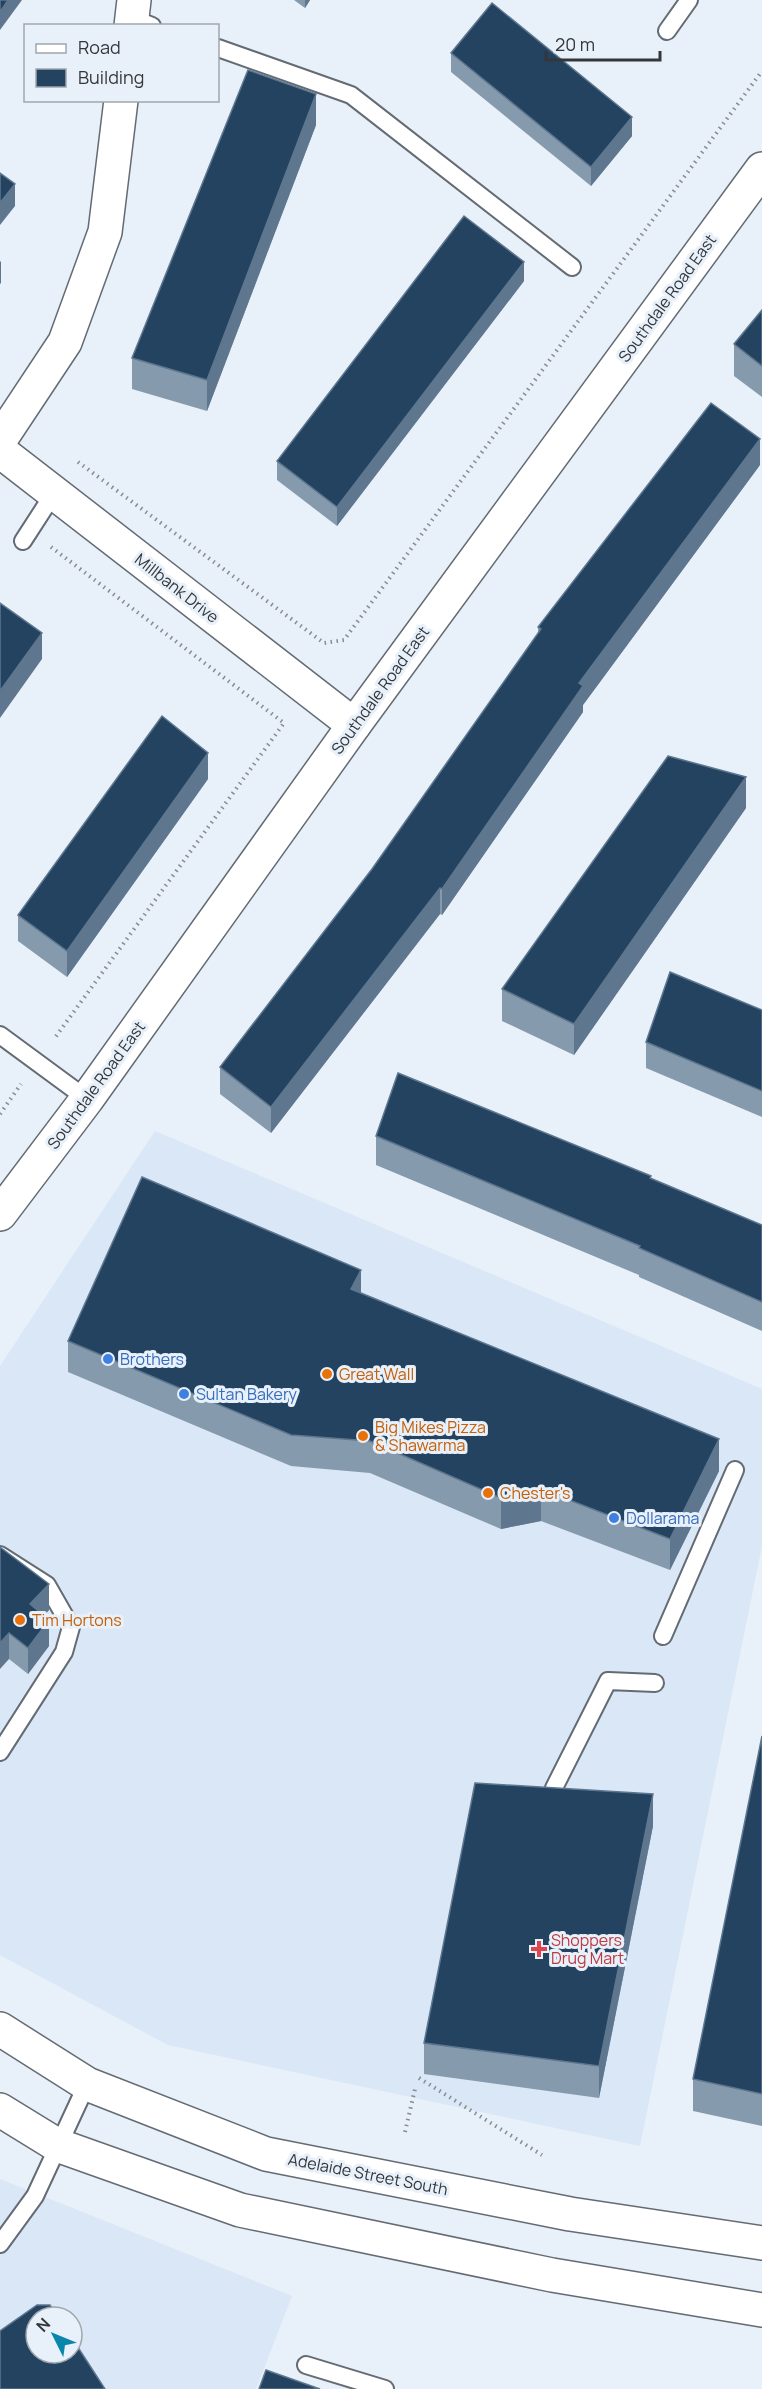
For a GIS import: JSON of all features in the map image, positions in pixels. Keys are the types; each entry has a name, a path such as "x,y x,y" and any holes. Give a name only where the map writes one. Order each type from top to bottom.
{"street":[{"path":"0,440 65,342 105,232 121,102"},
{"name":"Southdale Road East","path":"0,1214 87,1099 354,724 762,169"},
{"name":"Millbank Drive","path":"0,450 354,724"},
{"name":"Adelaide Street South","path":"0,2029 87,2084 266,2154 570,2214 762,2243"},
{"path":"0,2110 57,2145 240,2210 552,2275 762,2310"}],"lane":[{"path":"667,31 689,0"},
{"path":"219,48 351,95 572,267"},
{"path":"26,536 54,493"},
{"path":"0,1035 87,1099"},
{"path":"663,1636 735,1470"},
{"path":"0,1556 47,1585 71,1627 64,1652 0,1752"},
{"path":"554,1788 608,1681 655,1683"},
{"path":"0,2244 35,2196 87,2084"},
{"path":"306,2365 385,2389"}],"path":[{"path":"75,460 324,643 344,640 762,71"},
{"path":"0,1114 284,723 26,536"},
{"path":"419,2078 542,2155"},
{"path":"405,2132 415,2089"}],"shaded area":[{"path":"155,1131 762,1389 762,1546 640,2146 168,2045 0,1955 0,1366"},
{"path":"0,2179 292,2296 256,2389 0,2389"}],"building":[{"path":"0,0 8,0 0,12"},
{"path":"492,3 632,117 591,167 451,53"},
{"path":"248,70 316,94 207,380 132,358"},
{"path":"0,173 15,184 0,203"},
{"path":"464,216 524,262 337,507 277,461"},
{"path":"762,310 762,366 734,344"},
{"path":"711,403 760,439 579,683 583,686 442,889 440,888 271,1107 220,1067 372,869 541,629 538,627"},
{"path":"0,603 42,633 0,691"},
{"path":"162,716 208,753 67,951 18,915"},
{"path":"668,756 746,777 574,1024 502,989"},
{"path":"670,972 762,1010 762,1091 646,1042"},
{"path":"398,1073 651,1176 650,1178 762,1225 762,1302 639,1248 640,1246 376,1136"},
{"path":"142,1177 361,1270 351,1289 719,1439 670,1539 541,1489 501,1498 370,1441 291,1435 68,1341"},
{"name":"Tim Hortons","path":"0,1547 49,1584 30,1604 49,1620 28,1648 9,1633 0,1643"},
{"path":"762,1736 762,2094 693,2079"},
{"name":"Shoppers Drug Mart","path":"475,1783 653,1794 599,2066 424,2043"},
{"path":"24,2314 24,2365 84,2365 84,2357 105,2389 0,2389 0,2331"},
{"path":"266,2370 320,2389 259,2389"}],"place":[{"name":"Brothers","path":"108,1359"},
{"name":"Great Wall","path":"327,1374"},
{"name":"Sultan Bakery","path":"184,1394"},
{"name":"Big Mikes Pizza & Shawarma","path":"363,1436"},
{"name":"Chester's","path":"488,1493"},
{"name":"Dollarama","path":"614,1518"},
{"name":"Tim Hortons","path":"20,1620"},
{"name":"Shoppers Drug Mart","path":"539,1949"}]}
